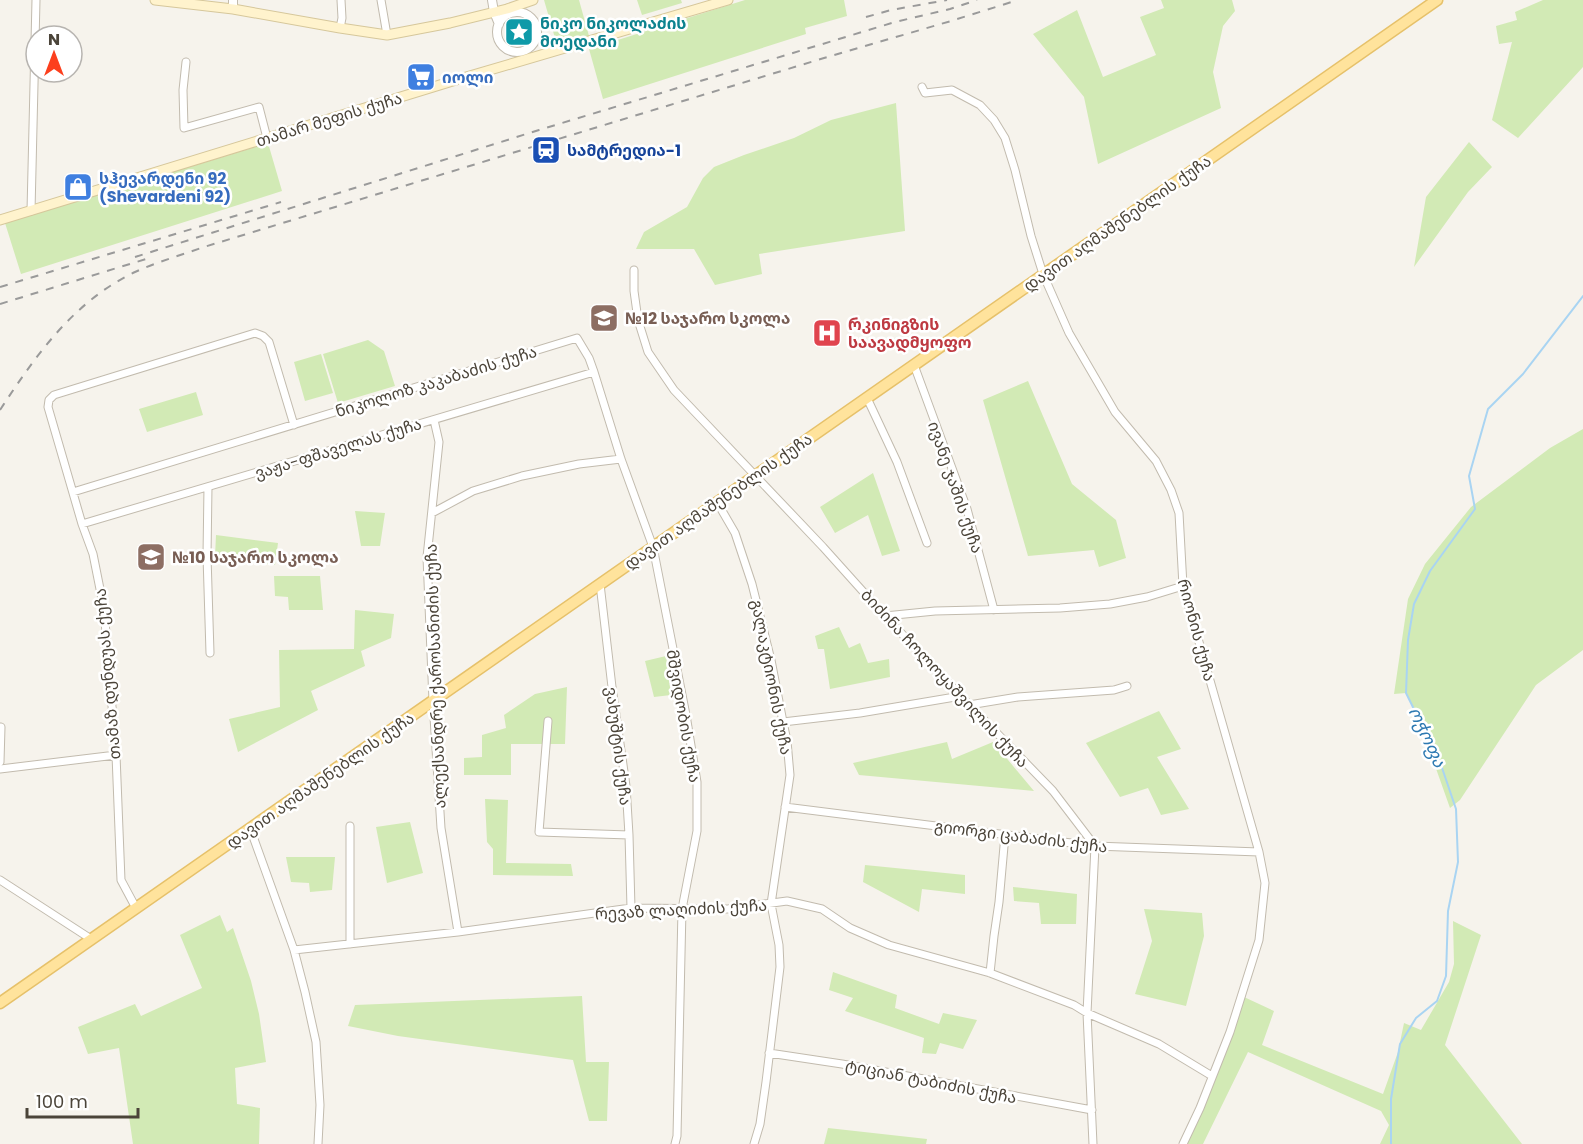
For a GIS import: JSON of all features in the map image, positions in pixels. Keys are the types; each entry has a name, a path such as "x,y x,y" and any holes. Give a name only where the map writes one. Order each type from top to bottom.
{"main road":[{"path":"155,0 233,5 340,28 387,35 450,23 533,0"},
{"name":"თამარ მეფის ქუჩა","path":"0,220 456,80 728,0"},
{"name":"დავით აღმაშენებლის ქუჩა","path":"0,1003 1437,0"}],"street":[{"path":"31,211 36,0"},
{"path":"340,28 341,0"},
{"path":"381,0 387,35"},
{"path":"492,0 499,24"},
{"path":"501,0 507,9 528,15 535,23 537,32 532,58"},
{"path":"519,12 505,16 499,24 497,34 504,46 512,51 521,62"},
{"path":"512,51 522,51 535,42"},
{"path":"186,62 183,90 184,128 259,107 267,138"},
{"name":"რიონის ქუჩა","path":"922,87 925,93 952,90 980,105 994,120 1005,138 1043,274 1069,333 1115,412 1156,461 1171,490 1179,513 1183,586 1259,852 1265,883 1259,940 1230,1032 1183,1144"},
{"name":"ბიძინა ჩოლოყაშვილის ქუჩა","path":"634,270 638,320 648,352 674,390 969,705 1053,791 1095,846"},
{"name":"თამაზ დუნდუას ქუჩა","path":"136,908 121,880 116,755 104,609 93,554 48,407 49,400 54,395 255,333 263,336 269,342 294,425"},
{"name":"მშვიდობის ქუჩა","path":"577,338 589,358 621,459 653,547 697,782 697,831 682,909 675,1144"},
{"name":"ნიკოლოზ კაკაბაძის ქუჩა","path":"73,492 577,338"},
{"name":"ივანე ჯაშის ქუჩა","path":"914,365 967,509 994,610"},
{"name":"ვაჟა-ფშაველას ქუჩა","path":"82,524 594,372"},
{"path":"867,398 897,462 927,543"},
{"name":"ალექსანდრე ქაროსანიძის ქუჩა","path":"434,420 439,442 427,556 433,701 441,828 458,932"},
{"path":"432,513 473,491 522,476 579,464 621,459"},
{"path":"208,487 207,556 210,653"},
{"name":"გალაკტიონის ქუჩა","path":"717,502 735,533 752,584 771,660 787,741 790,775 771,904 779,945 780,967 760,1124 754,1144"},
{"name":"ვახუშტის ქუჩა","path":"600,584 626,786 631,908"},
{"path":"885,616 935,611 1060,608 1110,604 1147,597 1183,586"},
{"path":"969,705 1018,697 1114,690 1127,686"},
{"path":"783,722 860,713 961,696"},
{"path":"548,721 539,832 629,835"},
{"path":"0,762 1,727"},
{"path":"0,769 116,755"},
{"name":"გიორგი ცაბაძის ქუჩა","path":"784,807 1095,846 1259,852"},
{"path":"350,826 350,944"},
{"path":"250,828 294,950 316,1042 320,1105 318,1144"},
{"path":"990,974 1005,835"},
{"path":"1093,1144 1087,1013 1095,846"},
{"path":"0,880 91,939"},
{"name":"რევაზ ლაღიძის ქუჩა","path":"294,950 458,932 631,908 728,909 787,901 822,909 850,928 889,945 990,974 1074,1005 1087,1013 1159,1044 1212,1076"},
{"name":"ტიციან ტაბიძის ქუჩა","path":"769,1053 842,1064 1092,1110"}],"green space":[{"path":"544,0 579,0 589,36 557,45"},
{"path":"637,0 681,0 682,3 642,15"},
{"path":"745,0 844,0 847,16 805,28 806,34 603,99 589,49"},
{"path":"1161,0 1232,0 1235,11 1223,26 1213,72 1221,108 1098,164 1084,97 1033,34 1077,10 1103,77 1156,55 1140,17 1164,8"},
{"path":"1543,0 1583,0 1583,67 1518,138 1492,120 1512,42 1499,44 1496,26 1517,20 1515,12"},
{"path":"518,20 526,23 529,31 526,39 518,42 510,39 507,31 510,23"},
{"path":"896,103 905,231 759,254 762,274 715,285 694,249 636,249 644,232 687,207 703,178 714,167 794,138 831,120"},
{"path":"1469,142 1492,167 1468,192 1414,267 1426,197"},
{"path":"268,143 282,191 21,274 5,223"},
{"path":"368,340 384,351 395,386 338,403 323,354"},
{"path":"321,354 333,393 305,401 294,362"},
{"path":"1028,381 1072,484 1116,520 1126,558 1099,567 1094,550 1028,556 983,400"},
{"path":"196,392 203,415 147,432 139,409"},
{"path":"1583,429 1583,650 1536,685 1460,800 1450,808 1434,763 1440,761 1406,693 1394,694 1408,599 1425,564 1471,507 1550,448"},
{"path":"873,473 900,551 882,556 868,515 835,533 820,507"},
{"path":"355,511 385,513 380,546 361,546"},
{"path":"216,535 278,543 275,565 215,557"},
{"path":"274,576 320,576 323,610 289,610 288,597 275,596"},
{"path":"355,610 394,614 391,638 361,651 365,666 311,691 318,710 238,752 229,719 280,707 279,650 354,649"},
{"path":"839,627 849,648 860,643 868,663 889,659 890,677 830,689 824,649 818,649 815,636"},
{"path":"666,656 671,695 654,697 645,661"},
{"path":"567,687 565,744 511,744 511,775 464,775 464,758 482,757 482,735 506,728 504,715 535,694"},
{"path":"1159,711 1181,749 1157,757 1189,809 1161,815 1148,788 1120,797 1086,743"},
{"path":"947,742 952,759 993,742 1034,791 859,775 853,763"},
{"path":"485,799 508,800 506,863 571,864 573,876 493,875 493,849 487,842"},
{"path":"410,822 423,873 387,883 376,827"},
{"path":"286,857 335,857 332,890 310,892 309,883 291,882"},
{"path":"865,865 965,875 965,894 922,889 919,912 863,882"},
{"path":"1013,887 1077,894 1076,924 1041,924 1039,903 1014,901"},
{"path":"1144,909 1202,913 1204,936 1186,1006 1135,994 1152,941"},
{"path":"220,915 227,932 233,928 251,981 259,1014 266,1062 235,1068 237,1104 260,1108 259,1144 133,1144 119,1048 88,1054 78,1027 135,1004 141,1016 202,988 180,935"},
{"path":"1453,921 1481,935 1445,1045 1522,1144 1380,1144 1389,1125 1381,1111 1248,1052 1203,1144 1186,1144 1210,1093 1244,997 1274,1011 1262,1045 1383,1094 1398,1052 1404,1023 1421,1030 1449,982 1454,964"},
{"path":"833,972 897,995 895,1008 939,1024 943,1013 977,1020 963,1049 940,1043 936,1054 922,1053 924,1038 845,1011 853,998 829,990"},
{"path":"582,996 586,1062 609,1062 607,1121 589,1121 573,1060 398,1036 348,1026 355,1005"},
{"path":"828,1128 927,1139 926,1144 824,1144"}],"waterway":[{"name":"ოჭოფა","path":"1391,1144 1391,1099 1400,1044 1416,1018 1437,1001 1446,976 1448,911 1458,862 1456,809 1440,762 1406,693 1408,640 1414,604 1430,571 1475,509 1469,476 1488,409 1523,374 1583,296"}],"railway":[{"path":"866,17 947,0"},
{"path":"135,257 539,130 895,22 977,0"},
{"path":"0,410 42,350 75,314 113,284 143,268 204,247 1018,0"},
{"path":"0,287 281,202"},
{"path":"0,304 146,259"}],"place":[{"name":"ნიკო ნიკოლაძის მოედანი","path":"519,32"},
{"name":"იოლი","path":"421,77"},
{"name":"სამტრედია-1","path":"546,150"},
{"name":"სჰევარდენი 92 (Shevardeni 92)","path":"78,187"},
{"name":"№12 საჯარო სკოლა","path":"604,318"},
{"name":"რკინიგზის საავადმყოფო","path":"827,333"},
{"name":"№10 საჯარო სკოლა","path":"151,557"}]}
